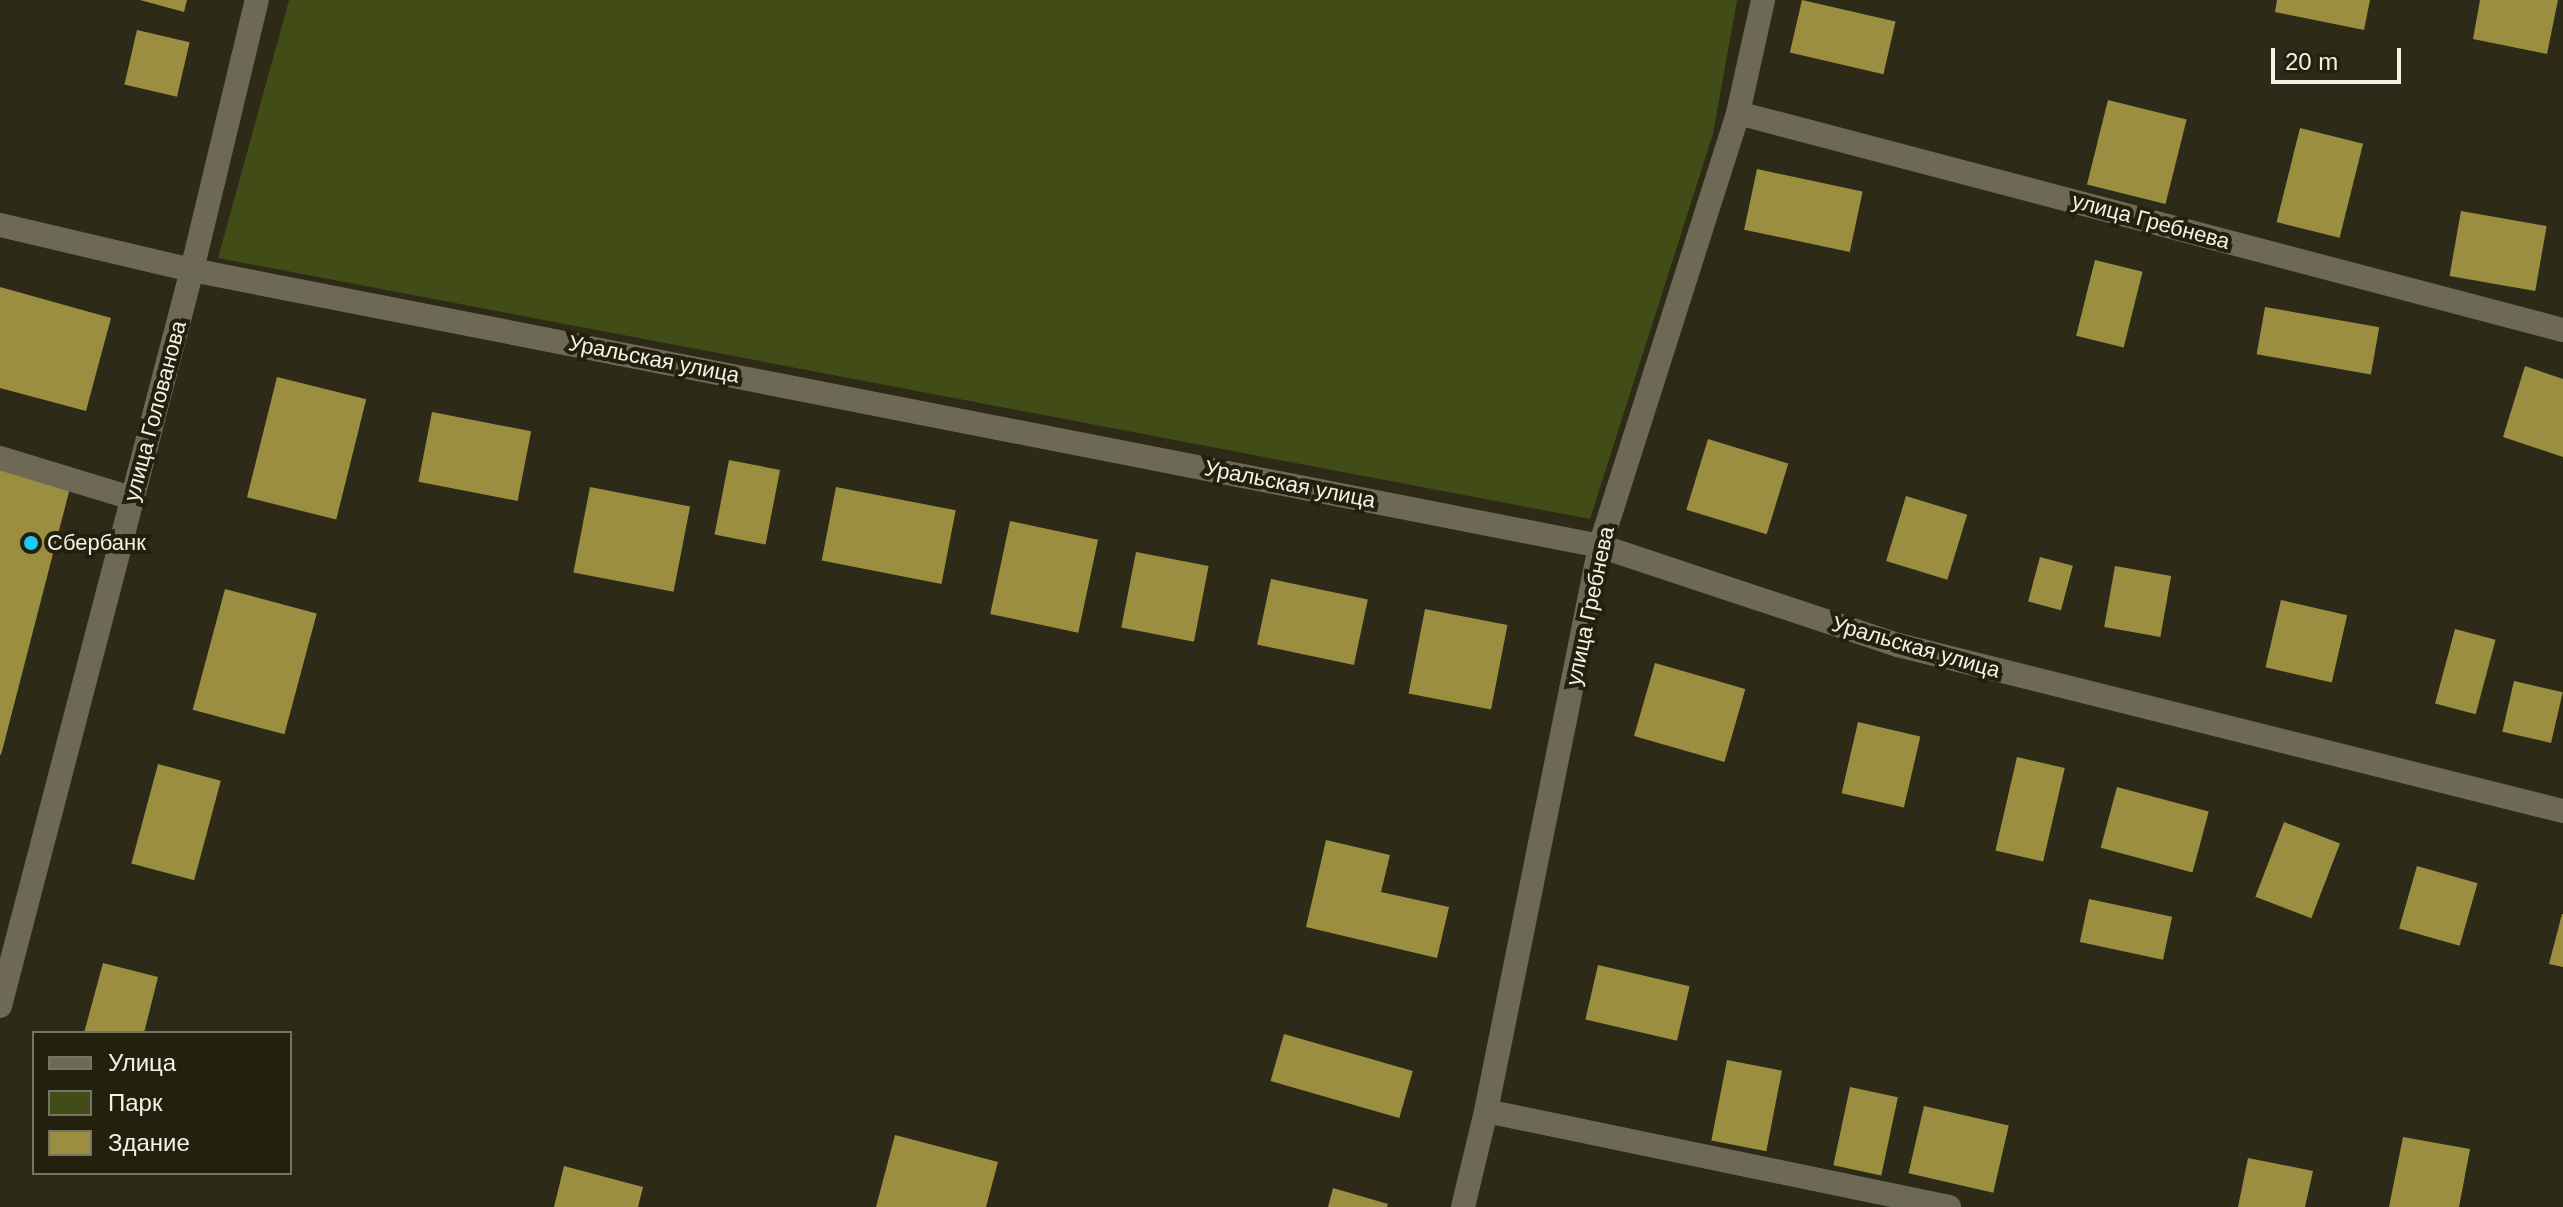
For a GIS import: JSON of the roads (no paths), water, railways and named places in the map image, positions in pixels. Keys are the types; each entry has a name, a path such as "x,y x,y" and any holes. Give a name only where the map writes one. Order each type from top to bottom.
{"street":[{"name":"улица Голованова","path":"1,995 192,270 257,0"},
{"name":"улица Гребнева","path":"1463,1207 1486,1111 1600,546 1738,113 1763,0"},
{"name":"улица Гребнева","path":"1738,113 2563,330"},
{"name":"Уральская улица","path":"0,225 192,270 1600,546 1898,645 2563,811"},
{"path":"0,458 132,498"},
{"path":"1486,1111 1949,1207"}],"place":[{"name":"Сбербанк","path":"31,543"}]}
